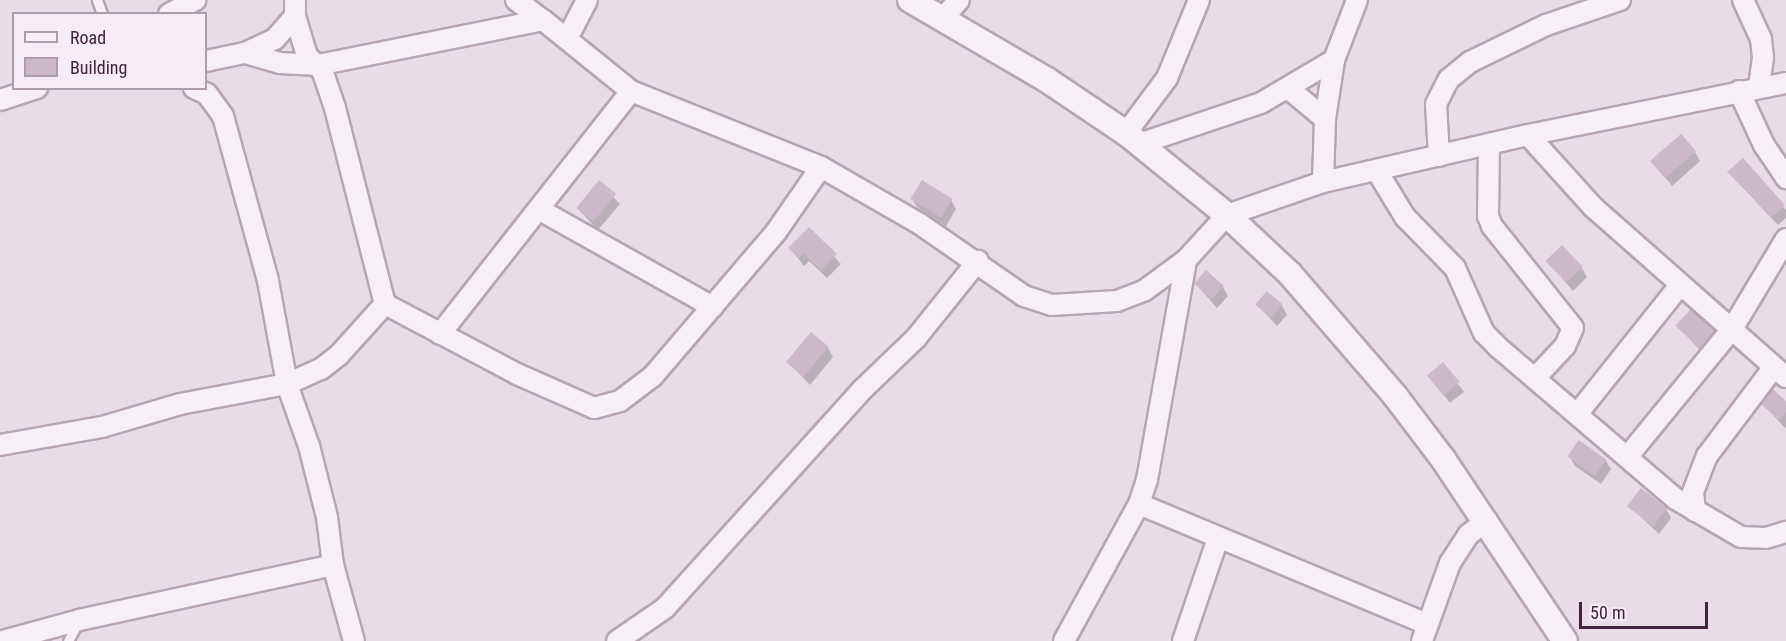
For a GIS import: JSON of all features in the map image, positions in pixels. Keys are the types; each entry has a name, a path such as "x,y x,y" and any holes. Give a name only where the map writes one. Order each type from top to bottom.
{"street":[{"path":"173,12 195,0"},
{"path":"516,0 568,37 631,91 821,167 978,261 1024,296 1052,305 1085,306 1117,302 1145,290 1186,260 1227,215 1323,182 1528,135 1786,83"},
{"path":"568,37 588,0"},
{"path":"910,0 1047,80 1132,138 1227,215 1329,317 1396,398 1487,520 1565,641"},
{"path":"942,19 959,0"},
{"path":"1132,138 1167,78 1199,0"},
{"path":"1323,182 1325,118 1334,60 1357,0"},
{"path":"1439,156 1436,104 1449,79 1470,62 1546,25 1620,0"},
{"path":"1743,0 1761,39 1763,58 1759,87"},
{"path":"207,61 245,53 275,39 295,8"},
{"path":"295,8 307,56 318,65 335,108 386,304 560,395 594,408 620,401 653,376 777,232 821,167"},
{"path":"245,53 280,63 318,65 543,20"},
{"path":"1132,138 1247,109 1288,88 1334,60"},
{"path":"1288,88 1325,118"},
{"path":"0,100 30,90"},
{"path":"198,90 207,94 223,116 268,281 287,384 309,446 327,517 333,565 348,612 354,641"},
{"path":"440,334 540,210 631,91"},
{"path":"1739,91 1758,135 1786,178"},
{"path":"1528,135 1593,207 1780,372 1707,456 1693,492 1695,511"},
{"path":"1489,144 1488,216 1492,226 1573,328 1565,346 1535,378"},
{"path":"1377,171 1405,217 1455,268 1484,333 1676,499 1741,537 1766,538 1786,532"},
{"path":"540,210 712,307"},
{"path":"1628,456 1732,329 1786,239"},
{"path":"1064,641 1139,504 1179,318 1186,260"},
{"path":"617,641 664,608 863,389 916,338 978,261"},
{"path":"1578,413 1680,285"},
{"path":"0,445 102,427 180,404 287,384 321,369 339,355 386,304"},
{"path":"1139,504 1424,632 1450,563 1468,535 1487,520"},
{"path":"1183,641 1218,538"},
{"path":"3,641 80,620 333,565"},
{"path":"348,612 369,641"}],"lane":[{"path":"68,641 80,620"}],"building":[{"path":"1681,134 1696,151 1665,178 1650,161"},
{"path":"1743,158 1785,205 1772,217 1727,172"},
{"path":"599,180 616,194 593,222 576,208"},
{"path":"922,180 953,199 941,218 910,199"},
{"path":"809,227 837,254 821,270 803,253 799,258 788,248"},
{"path":"1562,245 1583,267 1566,283 1545,261"},
{"path":"1206,270 1224,286 1212,299 1194,283"},
{"path":"1267,291 1283,305 1271,318 1255,305"},
{"path":"1691,309 1715,332 1699,348 1675,326"},
{"path":"811,332 829,347 804,377 786,362"},
{"path":"1443,362 1460,382 1444,395 1427,375"},
{"path":"1773,389 1786,401 1786,412 1779,420 1761,404"},
{"path":"1579,440 1607,460 1595,476 1567,456"},
{"path":"1641,488 1667,508 1653,526 1627,506"}]}
